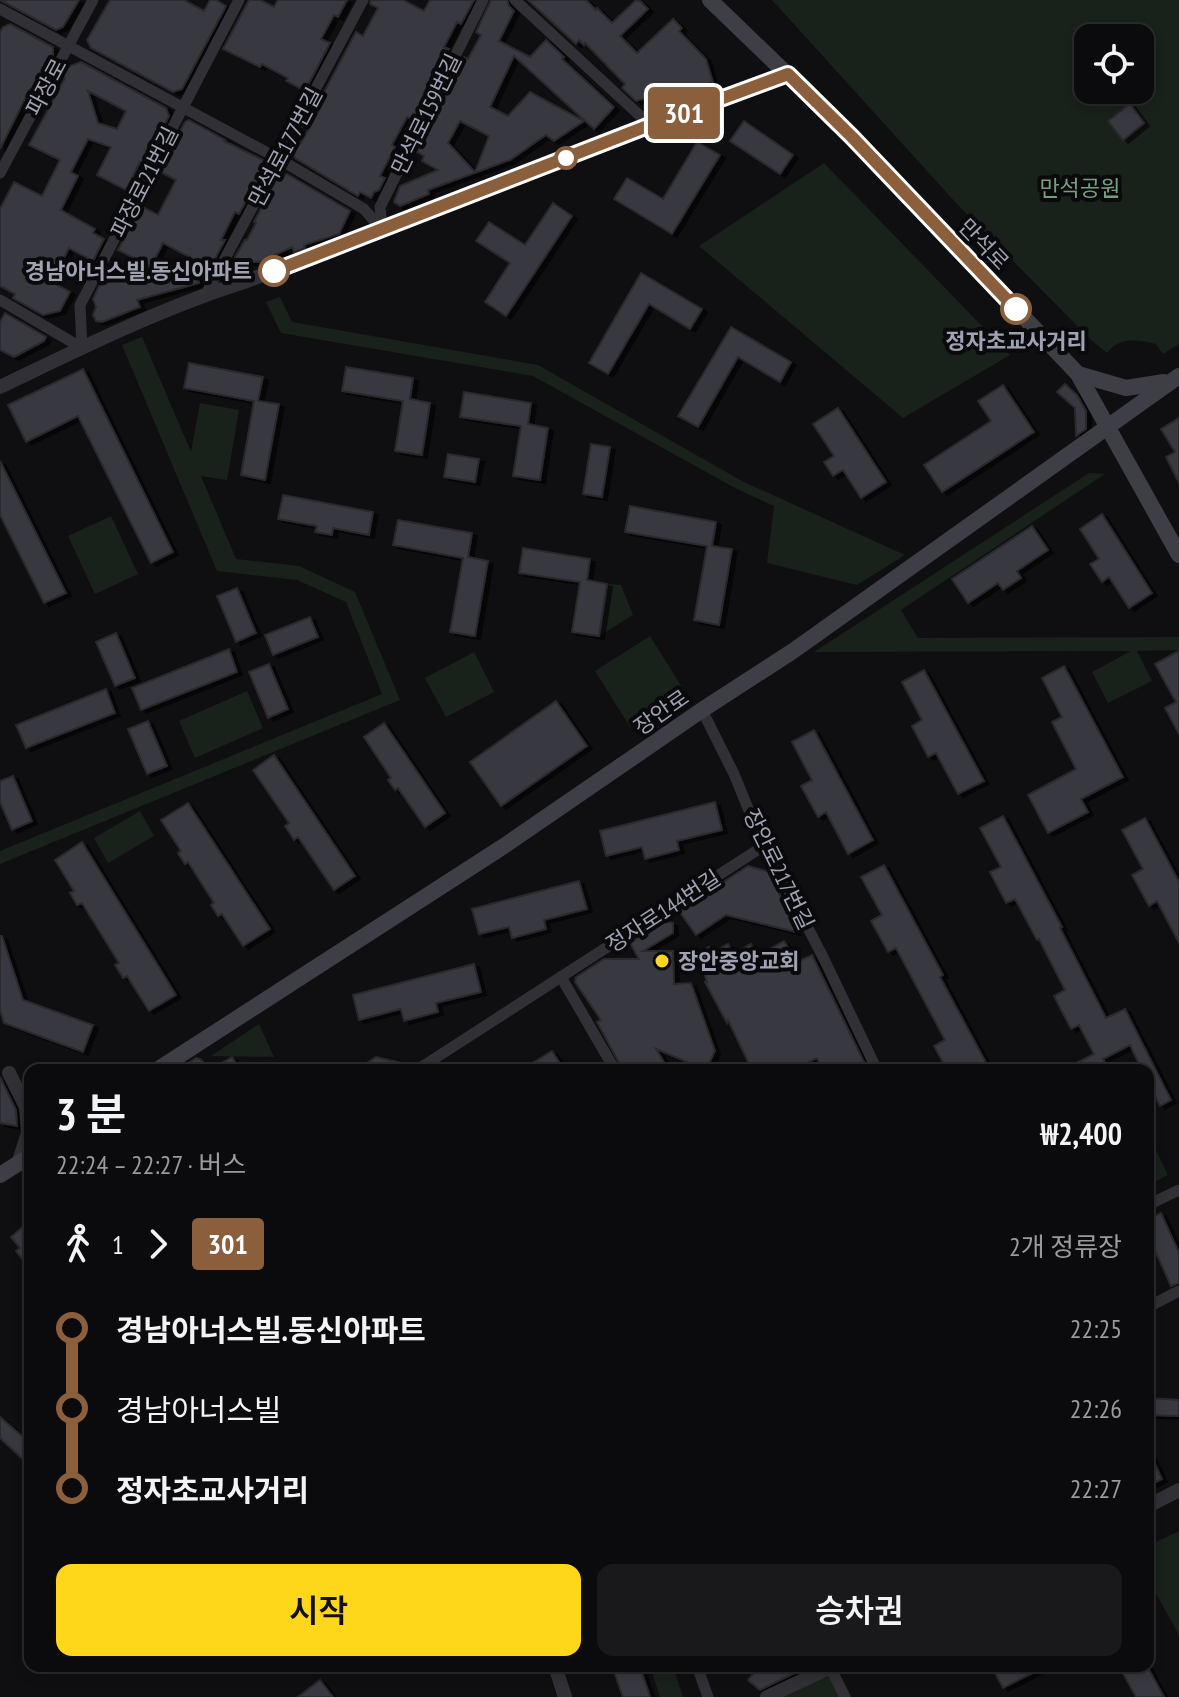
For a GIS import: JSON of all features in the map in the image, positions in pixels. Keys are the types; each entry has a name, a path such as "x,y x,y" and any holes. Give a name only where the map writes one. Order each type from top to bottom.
{"main road":[{"name":"만석로","path":"710,0 852,137 1078,374 1179,555"},
{"path":"1078,374 1126,388 1176,378"},
{"name":"장안로","path":"166,1064 504,846 793,651 1176,378"},
{"path":"0,1175 24,1160"}],"street":[{"name":"파장로","path":"0,173 93,0"},
{"name":"파장로21번길","path":"82,348 80,305 239,0"},
{"name":"만석로177번길","path":"206,294 363,0"},
{"name":"만석로159번길","path":"382,230 380,207 483,0"},
{"path":"515,0 650,125"},
{"name":"파장로21번길","path":"0,9 279,159 364,209 382,230"},
{"path":"0,387 120,329 206,294 788,74"},
{"path":"0,300 82,348"},
{"name":"장안로217번길","path":"702,710 874,1064"},
{"name":"정자로144번길","path":"430,1064 765,845"},
{"path":"561,977 612,1064"},
{"path":"4,1070 24,1080"},
{"path":"4,1070 24,1104"},
{"path":"1154,1202 1179,1190"},
{"path":"1154,1304 1179,1291"},
{"path":"1154,1503 1179,1490"},
{"path":"557,1672 565,1697"},
{"path":"699,1672 708,1697"},
{"path":"767,1697 821,1672"},
{"path":"834,1672 845,1697"}],"green space":[{"name":"만석공원","path":"772,0 1179,0 1179,344 1163,354 1156,344 1130,341 1118,344 1107,353 957,204"},
{"path":"824,163 1010,355 903,418 699,246"},
{"path":"280,297 292,322 538,365 742,481 905,555 857,585 767,563 774,506 735,488 533,376 281,333 266,302"},
{"path":"142,337 191,452 200,403 239,410 227,480 201,476 236,559 299,566 355,592 400,700 0,864 0,851 382,694 346,602 297,580 217,571 122,345"},
{"path":"1089,473 1105,474 901,610 918,638 1179,637 1179,650 1137,651 1152,681 1108,703 1092,672 1131,651 814,652"},
{"path":"111,516 138,574 95,594 68,536"},
{"path":"607,584 621,585 633,615 599,636"},
{"path":"650,636 685,692 630,727 595,671"},
{"path":"474,652 494,692 446,717 425,678"},
{"path":"247,691 263,728 195,758 179,721"},
{"path":"140,811 154,836 108,863 94,838"},
{"path":"259,1024 274,1057 211,1056"},
{"path":"1154,1146 1168,1175 1154,1182"},
{"path":"1179,1531 1179,1635 1154,1590 1154,1543"},
{"path":"652,1672 675,1672 683,1697 660,1697"},
{"path":"829,1674 841,1697 780,1697"}],"building":[{"path":"0,0 79,0 63,27 56,30"},
{"path":"110,0 184,0 204,11 210,0 226,6 182,89 173,92 91,48 87,40"},
{"path":"249,0 260,0 274,7 278,0 347,0 338,17 334,15 321,39 330,43 305,91 262,64 260,67 223,49"},
{"path":"371,0 403,0 424,11 430,0 474,0 461,24 457,22 444,47 449,49 423,94 426,96 414,120 407,117 392,145 395,147 380,176 385,178 371,198 360,192 358,196 295,158 293,153 319,110 315,109 356,32 363,36 378,8 370,4"},
{"path":"491,0 507,0 514,11 499,41 530,57 546,40 614,107 594,129 514,56 490,107 508,116 530,92 584,121 554,141 546,135 510,160 428,190 429,194 400,206 394,202 400,186 438,170 422,161 424,156 417,152 464,57 468,59 481,35 476,32","holes":["460,121 489,136 475,172 448,143"]},
{"path":"528,0 586,0 612,23 635,1 640,1 648,9 620,36 637,53 673,19 682,28 679,31 706,59 713,82 636,101 622,88 625,84 585,43 579,40 576,44"},
{"path":"10,24 53,47 53,56 34,91 30,89 0,149 0,32"},
{"path":"81,62 166,108 169,116 144,164 140,162 126,190 97,175 111,147 88,139 71,172 78,176 61,210 95,229 93,233 104,239 93,261 69,248 52,282 70,292 60,311 43,315 13,298 15,294 0,286 0,209 14,182 42,196 60,160 29,145 65,78 62,76 67,67","holes":["88,91 126,111 117,129 98,123"]},
{"path":"1130,104 1144,123 1123,140 1108,121"},
{"path":"189,120 263,160 265,166 239,214 235,212 210,268 163,243 146,276 194,263 199,283 137,300 140,307 102,322 96,321 93,299 99,286 150,266 118,250 141,206 158,215 176,180 159,171 185,122"},
{"path":"744,121 793,155 780,174 730,141"},
{"path":"697,142 720,155 672,234 614,199 627,178 663,199"},
{"path":"287,174 350,211 339,234 304,245 305,248 294,252 292,247 260,262 244,262 235,257 247,240 277,178"},
{"path":"553,203 572,216 506,316 485,302 510,263 476,241 489,222 525,245"},
{"path":"641,273 702,309 690,329 649,304 608,374 589,363"},
{"path":"5,313 46,337 44,341 14,357 0,350 0,322"},
{"path":"731,327 791,362 780,382 738,357 698,427 678,416"},
{"path":"189,363 263,377 258,401 279,404 265,480 241,475 254,401 184,388"},
{"path":"346,367 413,378 410,399 430,403 422,455 395,451 403,401 342,391"},
{"path":"83,369 173,552 151,563 78,416 26,442 8,405"},
{"path":"1065,384 1077,395 1086,411 1086,429 1076,436 1075,408 1057,392"},
{"path":"1003,385 1034,432 942,492 924,465 991,421 978,401"},
{"path":"464,392 531,403 528,424 548,428 540,480 513,476 521,426 460,417"},
{"path":"838,408 886,482 861,498 843,470 833,476 824,462 834,456 813,424"},
{"path":"1179,418 1179,483 1166,457 1175,452 1161,429"},
{"path":"591,444 610,447 602,497 583,494"},
{"path":"448,454 479,459 475,482 444,477"},
{"path":"0,461 66,593 44,603 0,515"},
{"path":"283,495 373,512 369,535 333,528 332,535 315,532 317,526 278,519"},
{"path":"630,506 716,522 712,546 732,549 719,625 694,620 707,546 625,532"},
{"path":"1102,514 1152,593 1129,608 1109,577 1102,582 1090,564 1099,559 1080,529"},
{"path":"398,520 472,533 468,557 488,561 475,636 450,632 463,558 393,545"},
{"path":"1032,526 1048,550 1017,571 1021,578 1003,590 998,583 968,603 952,579"},
{"path":"523,548 590,559 587,580 607,584 599,636 572,632 580,582 519,573"},
{"path":"237,588 256,633 236,642 217,596"},
{"path":"310,617 318,637 273,655 265,635"},
{"path":"116,633 135,678 115,686 96,642"},
{"path":"229,649 237,672 141,710 132,688"},
{"path":"1179,651 1179,734 1165,708 1176,702 1155,664"},
{"path":"269,664 288,709 268,718 249,672"},
{"path":"1064,666 1123,777 1081,799 1088,812 1048,833 1028,795 1076,769 1052,722 1062,717 1042,678"},
{"path":"924,670 984,781 958,794 936,753 928,757 912,726 922,720 902,682"},
{"path":"106,689 115,713 26,748 16,725"},
{"path":"556,701 587,746 501,806 470,762"},
{"path":"148,721 167,766 147,774 128,729"},
{"path":"384,723 445,813 425,827 398,788 395,790 388,780 391,778 364,737"},
{"path":"814,730 873,840 848,854 826,812 818,817 801,786 812,780 792,742"},
{"path":"274,755 355,876 334,890 298,837 294,840 285,826 289,823 253,770"},
{"path":"13,776 32,821 12,830 0,802 0,781"},
{"path":"715,802 722,830 677,841 679,850 645,859 642,847 606,856 600,831"},
{"path":"188,803 270,929 243,946 222,914 218,916 211,905 214,903 188,862 185,864 178,853 181,851 161,820"},
{"path":"1003,816 1106,1018 1125,1009 1153,1064 1139,1064 1130,1045 1103,1059 1106,1064 1075,1064 1094,1054 1079,1025 1071,1029 1054,996 1065,990 1039,939 1015,899 1006,903 990,872 1001,867 980,828"},
{"path":"1145,818 1179,882 1179,943 1157,901 1149,906 1132,875 1143,869 1122,830"},
{"path":"82,842 176,995 149,1011 127,976 123,978 115,965 119,963 82,903 77,905 70,893 74,891 55,860"},
{"path":"884,865 987,1064 944,1064 934,1046 945,1040 896,948 888,952 871,921 882,915 861,877"},
{"path":"748,866 770,872 796,932 726,915 696,935 679,911"},
{"path":"579,881 587,909 544,920 546,929 512,938 509,927 479,934 472,909"},
{"path":"664,921 673,923 673,933 643,951 673,951 674,984 691,983 715,1051 709,1064 692,1064 656,1049 665,1064 620,1064 597,1022 601,1020 575,982 576,977 604,959 639,959 630,943"},
{"path":"0,936 23,1000 93,1025 83,1052 4,1023 0,1010"},
{"path":"784,941 797,962 812,955 865,1064 820,1064 817,1058 805,1064 749,1064 705,982 704,972 695,955 709,947 712,953 728,944 733,954 751,944 757,956"},
{"path":"474,964 481,992 436,1003 438,1012 404,1021 401,1009 359,1020 353,995"},
{"path":"552,1051 560,1064 531,1064"},
{"path":"232,1057 236,1064 220,1064"},
{"path":"376,1057 406,1064 365,1064"},
{"path":"196,1058 206,1064 186,1064"},
{"path":"1154,1066 1171,1100 1160,1106 1154,1094"},
{"path":"0,1077 16,1110 17,1126 0,1123"},
{"path":"1161,1213 1179,1253 1179,1283 1171,1286 1154,1248 1154,1216"},
{"path":"24,1226 24,1261 16,1251 20,1248 11,1237"},
{"path":"1154,1398 1179,1400 1179,1416 1154,1415"},
{"path":"0,1417 24,1438 24,1460 0,1438"},
{"path":"1154,1462 1162,1479 1154,1483"},
{"path":"614,1672 642,1672 650,1697 623,1697"},
{"path":"755,1672 797,1672 760,1690 748,1680"},
{"path":"994,1672 1034,1672 1003,1688"},
{"path":"1122,1672 1150,1672 1164,1697 1136,1697"},
{"path":"320,1680 333,1697 298,1697"}],"bus line":[{"name":"301","path":"274,271 788,74 1016,309"}],"place":[{"name":"경남아너스빌.동신아파트","path":"274,271"},
{"name":"정자초교사거리","path":"1016,309"},
{"name":"장안중앙교회","path":"662,961"}]}
